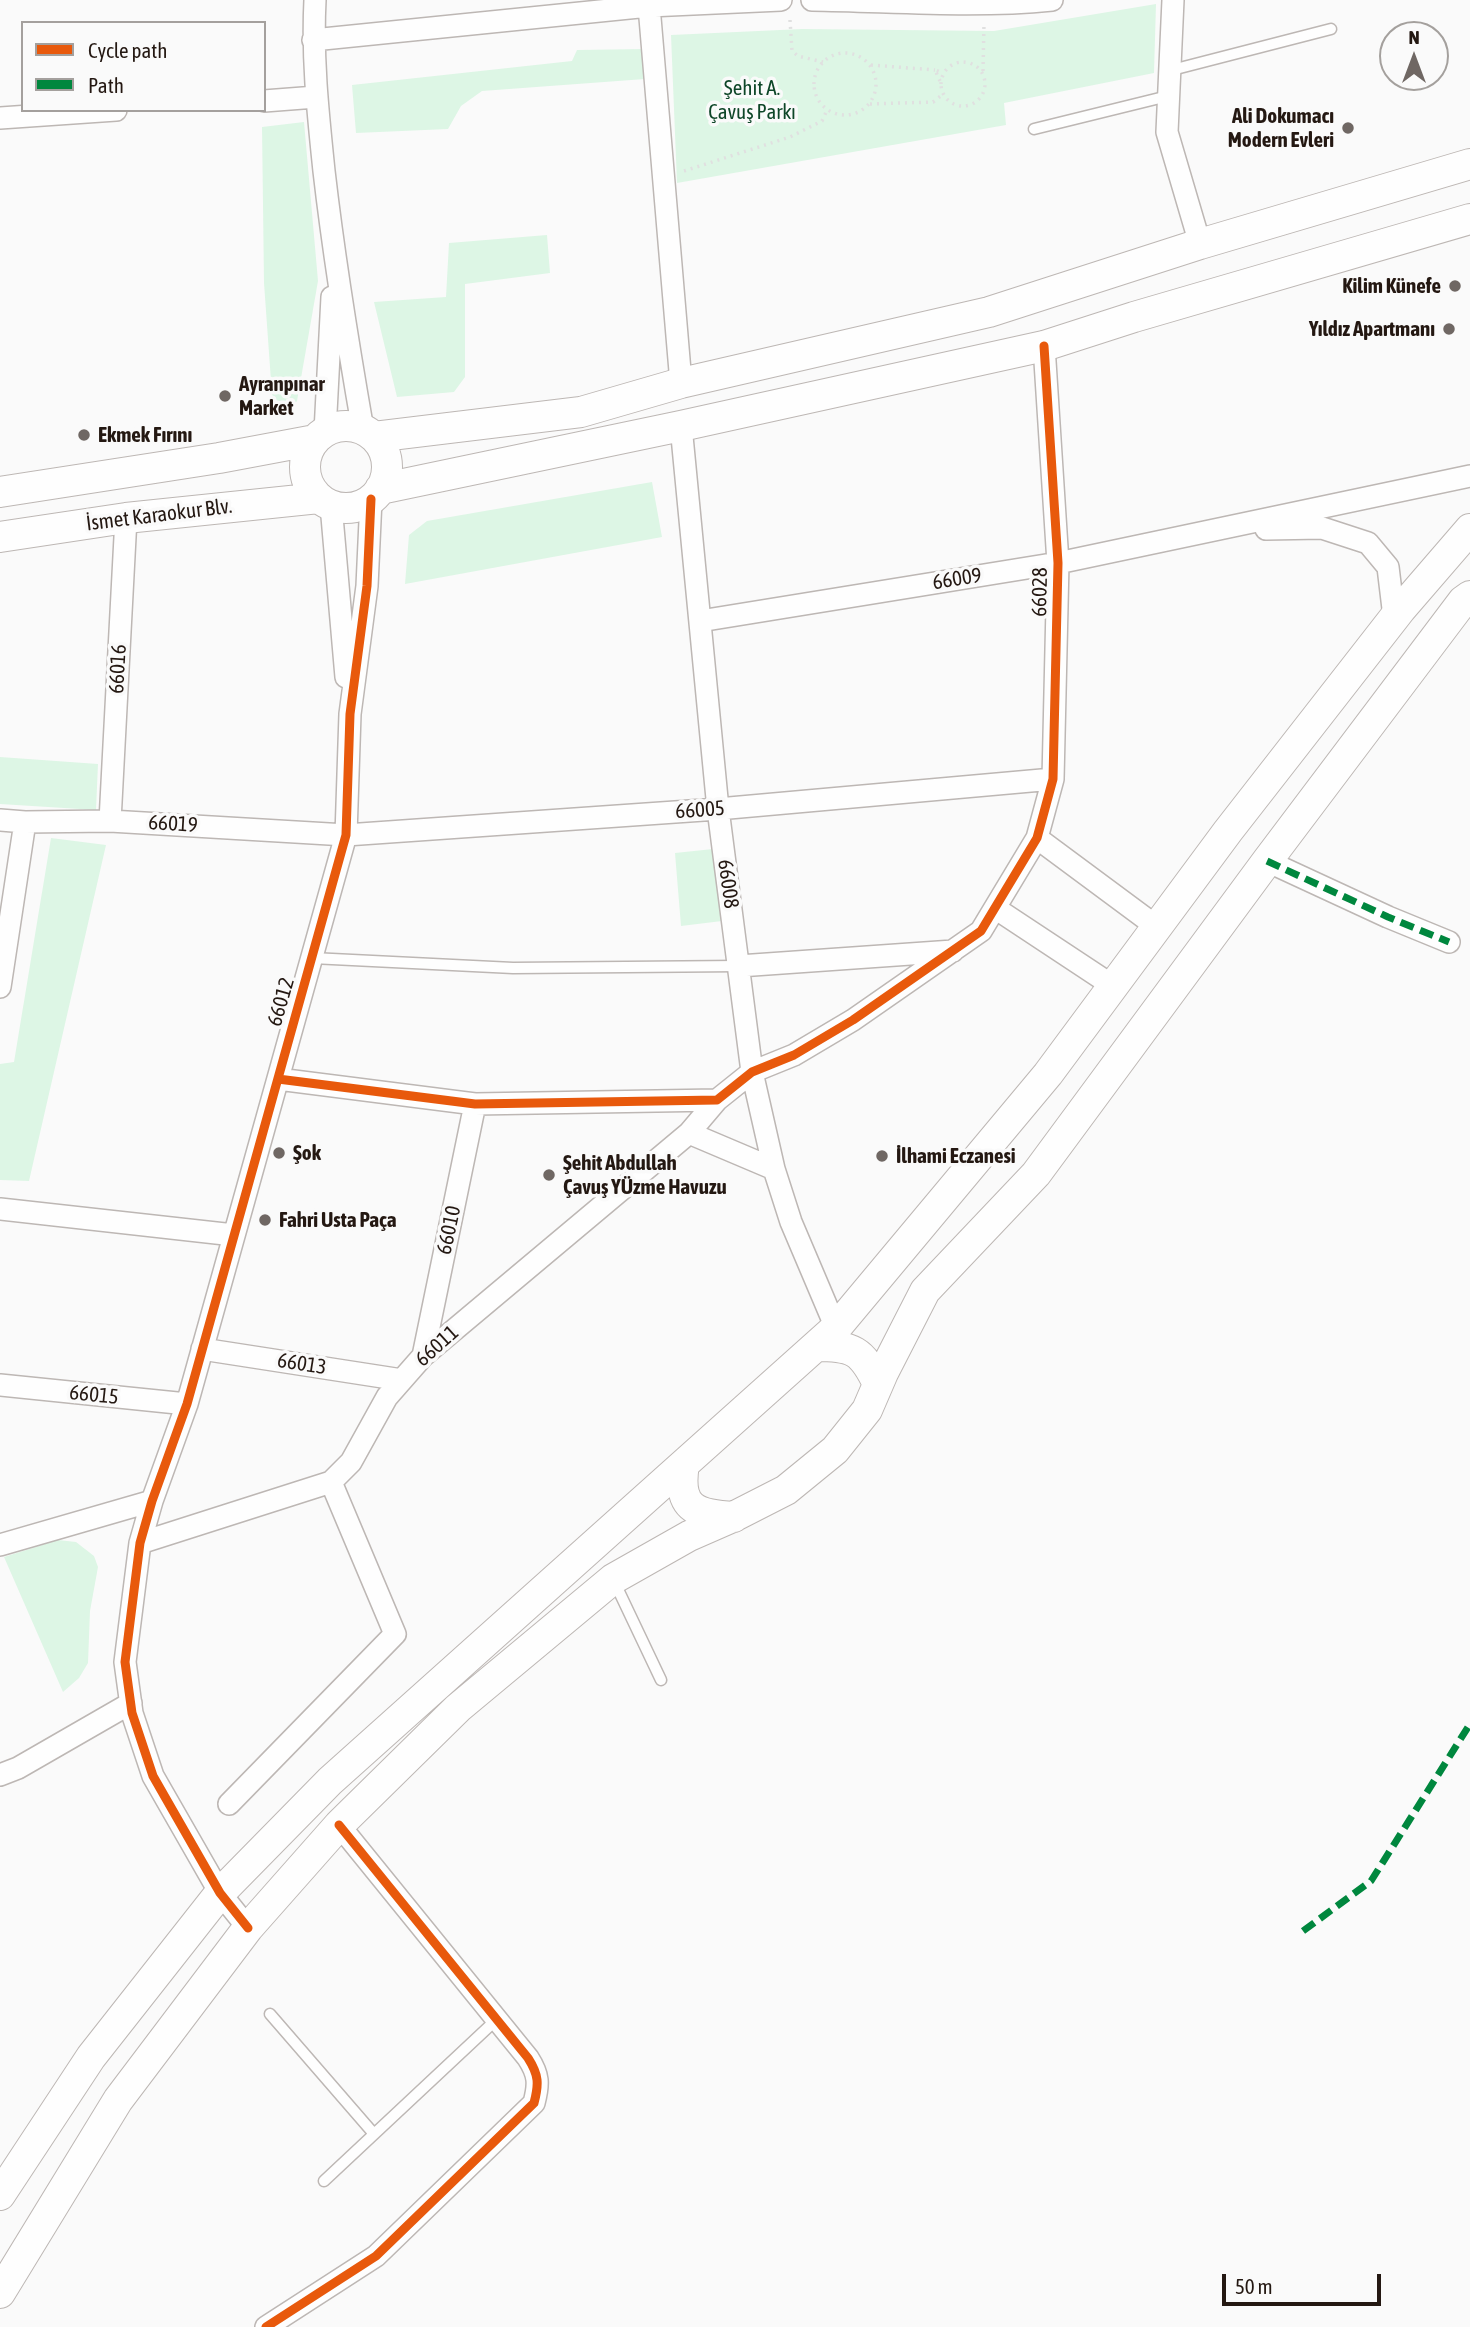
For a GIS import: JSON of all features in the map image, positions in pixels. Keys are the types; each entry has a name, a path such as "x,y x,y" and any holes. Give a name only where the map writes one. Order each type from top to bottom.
{"main road":[{"path":"368,433 581,412 681,383 989,312 1200,244 1470,164"},
{"path":"320,436 308,450 305,463 310,488 325,501 345,508 359,506 376,494 1044,346 1159,309 1470,219"},
{"path":"0,492 219,458 320,436 337,427 350,426 368,433 382,448 386,461 386,476 376,494"},
{"name":"İsmet Karaokur Blv.","path":"0,537 126,518 325,501"},
{"path":"0,2195 91,2057 220,1893 330,1781 826,1337 1048,1074 1394,617 1470,528"},
{"path":"0,2293 118,2100 248,1928 339,1825 458,1708 613,1579 689,1536 734,1517 786,1490 835,1450 867,1410 925,1291 1036,1174 1267,861 1463,601 1470,596"},
{"path":"826,1337 860,1355 870,1367 878,1384"},
{"path":"684,1464 681,1483 683,1494 691,1505 700,1513 734,1517"}],"street":[{"path":"316,0 313,40 316,97 334,256 368,433"},
{"path":"812,0 984,4 1052,0"},
{"path":"1172,0 1167,132 1200,244"},
{"path":"649,6 681,383"},
{"path":"313,40 557,7 785,6"},
{"path":"266,101 316,97"},
{"path":"0,118 87,112"},
{"path":"320,436 334,256"},
{"name":"66028","path":"953,951 981,931 1037,838 1053,779 1058,563 1044,346"},
{"name":"66008","path":"681,426 718,809 752,1072 774,1169 826,1337"},
{"name":"66009","path":"700,621 1058,563 1470,476"},
{"name":"66012","path":"248,1928 220,1893 153,1776 132,1713 125,1662 141,1543 152,1501 187,1404 346,835 350,714 376,494"},
{"name":"66012","path":"325,501 350,714"},
{"name":"66016","path":"110,821 126,518"},
{"name":"66009","path":"1212,531 1322,528 1368,543 1388,567 1394,617"},
{"name":"66005","path":"346,835 718,809 1053,779"},
{"name":"66019","path":"0,820 110,821 346,835"},
{"path":"0,987 25,822"},
{"path":"1037,838 1157,927"},
{"path":"1267,861 1449,942"},
{"path":"995,908 1113,986"},
{"path":"740,966 953,951"},
{"name":"66011","path":"331,1482 351,1462 387,1397 423,1356 689,1133 717,1100 752,1072 794,1055 853,1020 953,951"},
{"path":"278,1079 475,1104 717,1100"},
{"name":"66010","path":"423,1356 475,1104"},
{"path":"689,1133 774,1169"},
{"path":"0,1209 234,1235"},
{"name":"66013","path":"202,1349 402,1380"},
{"name":"66015","path":"0,1385 187,1404"},
{"path":"141,1543 331,1482 395,1634 229,1804"},
{"path":"0,1545 152,1501"},
{"path":"0,1774 18,1768 131,1703"},
{"path":"266,2327 376,2256 534,2104 539,2083 537,2071 339,1825"}],"lane":[{"path":"1168,71 1331,29"},
{"path":"1034,128 1168,96"},
{"path":"312,958 513,968 740,966"},
{"path":"613,1579 661,1679"},
{"path":"270,2014 374,2134"},
{"path":"324,2181 496,2020"}],"path":[{"path":"935,71 943,94 955,104 970,105 982,95 984,4"},
{"path":"785,6 792,51 798,56 823,62"},
{"path":"853,53 871,65 875,72 877,89 870,104 863,111 845,116 827,110 821,104 814,87 818,69 823,62 832,56 853,53"},
{"path":"940,82 947,68 959,62 973,64 982,73"},
{"path":"871,65 943,73"},
{"path":"870,104 933,102 943,94"},
{"path":"664,178 790,137 822,121 827,110"}],"green space":[{"name":"Şehit A. Çavuş Parkı","path":"1156,4 1154,73 1004,103 1006,125 677,183 671,35 802,29 994,31"},
{"path":"645,49 645,79 482,91 461,106 448,129 356,133 352,85 572,61 577,50"},
{"path":"304,122 318,281 297,401 287,413 272,395 264,283 262,127"},
{"path":"547,235 550,273 465,284 465,377 454,392 397,397 374,302 446,297 449,243"},
{"path":"652,482 662,537 405,584 409,535 427,521"},
{"path":"0,757 98,764 96,810 0,804"},
{"path":"51,838 106,845 29,1181 0,1180 0,1064 14,1062"},
{"path":"713,849 722,921 681,926 675,853"},
{"path":"58,1540 76,1542 94,1556 98,1567 90,1611 88,1663 79,1678 63,1692 4,1557"}],"marked path":[{"path":"1267,861 1449,942"},
{"path":"1303,1931 1371,1881 1470,1724"}],"cycle path":[{"path":"278,1079 475,1104 717,1100 752,1072 794,1055 853,1020 981,931 1037,838 1053,779 1058,563 1044,346"},
{"path":"248,1928 220,1893 153,1776 132,1713 125,1662 140,1543 187,1404 346,835 350,714 367,586 371,499"},
{"path":"266,2327 376,2256 534,2103 537,2090 536,2075 528,2058 339,1825"}],"place":[{"name":"Ali Dokumacı Modern Evleri","path":"1348,128"},
{"name":"Kilim Künefe","path":"1455,286"},
{"name":"Yıldız Apartmanı","path":"1449,329"},
{"name":"Ayranpınar Market","path":"225,396"},
{"name":"Ekmek Fırını","path":"84,435"},
{"name":"Şok","path":"279,1153"},
{"name":"İlhami Eczanesi","path":"882,1156"},
{"name":"Şehit Abdullah Çavuş YÜzme Havuzu","path":"549,1175"},
{"name":"Fahri Usta Paça","path":"265,1220"}]}
